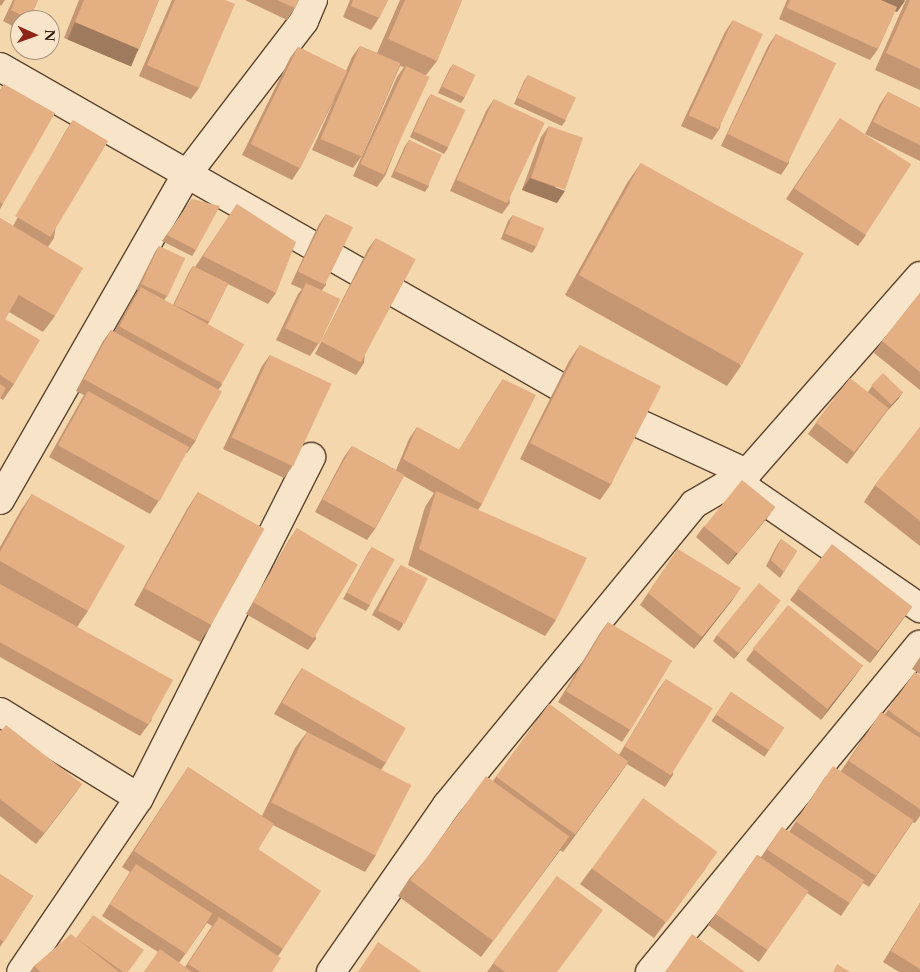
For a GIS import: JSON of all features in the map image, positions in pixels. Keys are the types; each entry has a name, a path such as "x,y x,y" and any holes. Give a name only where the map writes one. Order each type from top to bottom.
{"street":[{"path":"0,500 187,174 304,21 313,0"},
{"path":"0,67 562,388 740,476 920,608"},
{"path":"331,972 447,805 694,504 740,476 920,276"},
{"path":"21,972 139,798 311,458"},
{"path":"650,972 920,645"},
{"path":"0,712 139,798"}],"building":[{"path":"15,0 38,0 33,10 11,10"},
{"path":"84,0 159,0 139,49 75,22"},
{"path":"175,0 225,0 235,4 199,88 147,65"},
{"path":"277,0 299,0 295,8"},
{"path":"353,0 388,0 379,18 351,6"},
{"path":"405,0 462,0 437,61 388,39"},
{"path":"790,0 881,0 897,7 878,49 787,8"},
{"path":"910,0 920,0 920,69 886,53"},
{"path":"733,20 763,34 719,129 689,115"},
{"path":"776,34 836,63 788,163 727,134"},
{"path":"360,46 401,63 361,156 321,139"},
{"path":"298,47 347,71 300,168 251,144"},
{"path":"453,64 475,75 465,97 442,86"},
{"path":"406,66 430,77 384,175 360,164"},
{"path":"528,75 576,97 565,120 517,98"},
{"path":"4,84 55,113 3,204 0,202 0,91"},
{"path":"888,92 920,108 920,145 873,122"},
{"path":"431,94 465,110 448,147 414,131"},
{"path":"494,99 545,123 507,203 456,180"},
{"path":"840,118 911,164 866,235 794,188"},
{"path":"73,120 108,141 50,237 15,216"},
{"path":"549,126 583,138 565,190 531,178"},
{"path":"409,140 442,155 428,186 395,171"},
{"path":"641,163 804,253 742,365 579,275"},
{"path":"192,199 220,206 196,250 167,235"},
{"path":"237,204 296,242 276,293 203,256"},
{"path":"326,214 353,227 325,285 298,272"},
{"path":"513,215 544,228 536,247 505,233"},
{"path":"0,218 83,268 55,316 19,295 5,319 40,340 14,384 0,375"},
{"path":"376,238 416,259 361,362 321,341"},
{"path":"159,246 185,258 168,296 141,284"},
{"path":"193,266 228,283 209,322 174,305"},
{"path":"306,283 340,299 319,344 285,328"},
{"path":"141,287 244,344 222,384 119,326"},
{"path":"920,293 920,372 882,341"},
{"path":"111,330 222,392 195,441 84,379"},
{"path":"580,345 661,386 611,484 530,443"},
{"path":"270,355 332,384 293,466 232,437"},
{"path":"883,373 903,392 891,405 871,385"},
{"path":"850,378 889,408 854,452 816,422"},
{"path":"503,379 536,395 482,504 403,459 417,427 459,450"},
{"path":"0,384 6,388 0,399"},
{"path":"88,391 189,447 159,501 58,445"},
{"path":"920,427 920,521 875,485"},
{"path":"352,446 404,475 375,528 322,499"},
{"path":"742,480 775,507 738,554 704,527"},
{"path":"436,491 587,558 556,620 419,549"},
{"path":"198,492 264,529 211,625 145,588"},
{"path":"32,494 125,546 88,611 0,561 0,552"},
{"path":"297,528 358,565 314,638 253,602"},
{"path":"781,539 797,551 784,572 771,560"},
{"path":"832,544 912,607 878,651 798,588"},
{"path":"372,547 395,560 370,605 347,592"},
{"path":"678,549 741,588 702,637 648,593"},
{"path":"401,565 428,579 405,624 378,610"},
{"path":"759,583 781,601 739,653 717,635"},
{"path":"0,584 173,680 148,725 0,642"},
{"path":"788,605 863,665 827,709 753,649"},
{"path":"608,622 672,661 631,730 566,691"},
{"path":"302,668 406,728 386,763 282,703"},
{"path":"915,672 920,676 920,733 888,710"},
{"path":"666,679 713,708 671,775 624,746"},
{"path":"731,692 784,728 769,750 716,714"},
{"path":"549,704 628,762 575,834 496,777"},
{"path":"881,712 920,738 920,809 849,761"},
{"path":"6,725 82,784 44,833 0,799 0,732"},
{"path":"307,732 411,785 375,856 271,802"},
{"path":"833,766 913,820 876,876 796,822"},
{"path":"188,767 274,824 258,849 321,891 283,949 134,851"},
{"path":"486,776 569,837 494,941 410,880"},
{"path":"643,798 717,852 666,922 592,868"},
{"path":"782,827 864,880 849,903 767,850"},
{"path":"757,855 809,891 767,950 716,914"},
{"path":"136,864 212,914 186,954 110,904"},
{"path":"0,874 33,896 4,942 0,939"},
{"path":"557,876 603,910 557,972 505,972 493,963"},
{"path":"920,903 920,969 891,951"},
{"path":"93,915 144,950 128,972 123,972 76,938"},
{"path":"219,917 281,958 272,972 201,972 188,964"},
{"path":"71,934 119,972 41,972 34,966"},
{"path":"692,934 745,972 665,972"},
{"path":"378,942 422,972 358,972"},
{"path":"160,949 192,972 144,972"},
{"path":"837,964 850,972 833,972"}]}
